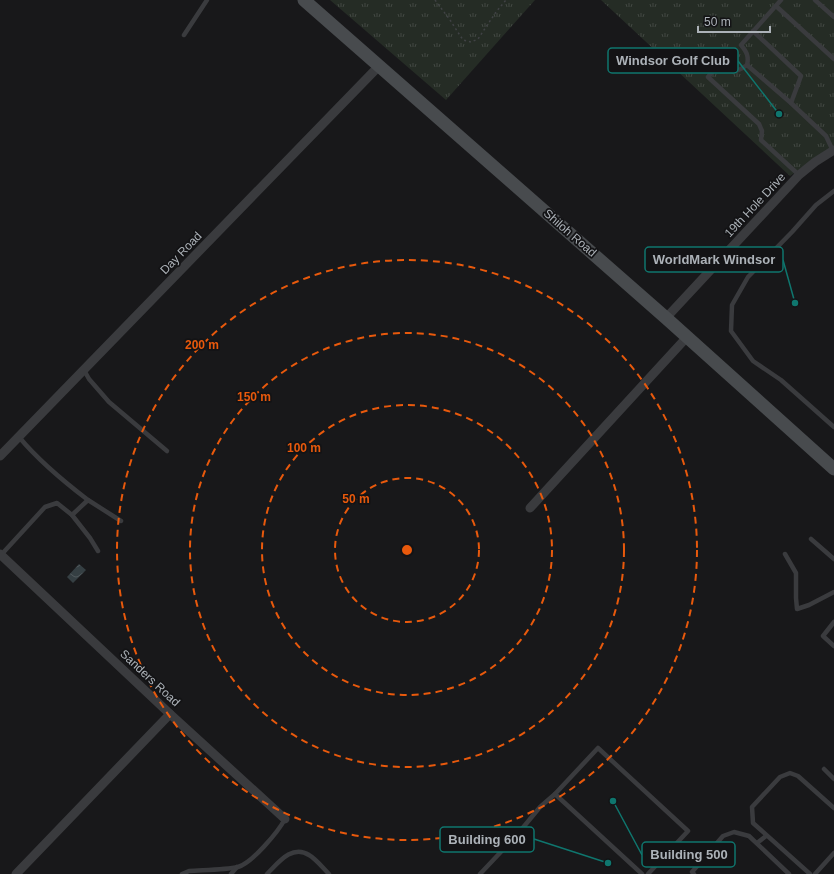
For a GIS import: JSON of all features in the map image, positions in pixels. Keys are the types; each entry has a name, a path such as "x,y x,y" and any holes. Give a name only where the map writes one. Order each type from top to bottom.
{"main road":[{"name":"Shiloh Road","path":"304,0 833,466"}],"street":[{"name":"Day Road","path":"0,456 379,66"},
{"name":"19th Hole Drive","path":"666,318 799,175 815,162 834,151"},
{"path":"530,508 688,337"},
{"name":"Sanders Road","path":"1,554 170,714 285,819"},
{"path":"16,874 170,714"}],"lane":[{"path":"184,35 207,0"},
{"path":"781,0 741,45 746,51 748,58 747,65 741,70 734,72 718,66 708,77 759,124 762,131 762,140 799,175"},
{"path":"815,0 834,17"},
{"path":"776,6 834,59"},
{"path":"753,31 801,76 791,103"},
{"path":"747,65 826,136 834,151"},
{"path":"834,191 816,205 748,277 732,305 731,325 731,331 753,361 781,380 834,427"},
{"path":"84,370 89,379 110,402 167,451"},
{"path":"19,437 60,480 121,521"},
{"path":"72,515 88,500"},
{"path":"1,554 45,507 57,503 72,515 98,551"},
{"path":"811,539 834,559"},
{"path":"785,554 796,573 797,609 809,606 834,592"},
{"path":"834,622 823,636 834,646"},
{"path":"480,874 516,836 540,807 555,794 598,748 688,831 648,874"},
{"path":"824,770 834,779"},
{"path":"810,874 753,823 752,807 780,777 790,773 798,776 834,808"},
{"path":"555,794 642,874"},
{"path":"182,874 189,871 237,867 246,864 279,830 285,819"},
{"path":"694,874 692,872 723,836 734,832 749,836 789,874"},
{"path":"757,844 766,836"},
{"path":"267,874 286,855 293,852 302,852 309,855 329,874"},
{"path":"815,874 834,853"},
{"path":"231,874 237,867"}],"path":[{"path":"435,0 463,40 471,42 478,39 506,0"}],"green space":[{"path":"330,0 535,0 446,100"},
{"path":"601,0 834,0 834,146 790,176"}],"water":[{"path":"79,564 86,570 73,583 67,577"}],"place":[{"name":"Windsor Golf Club","path":"779,114"},
{"name":"WorldMark Windsor","path":"795,303"},
{"name":"Building 500","path":"613,801"},
{"name":"Building 600","path":"608,863"}]}
